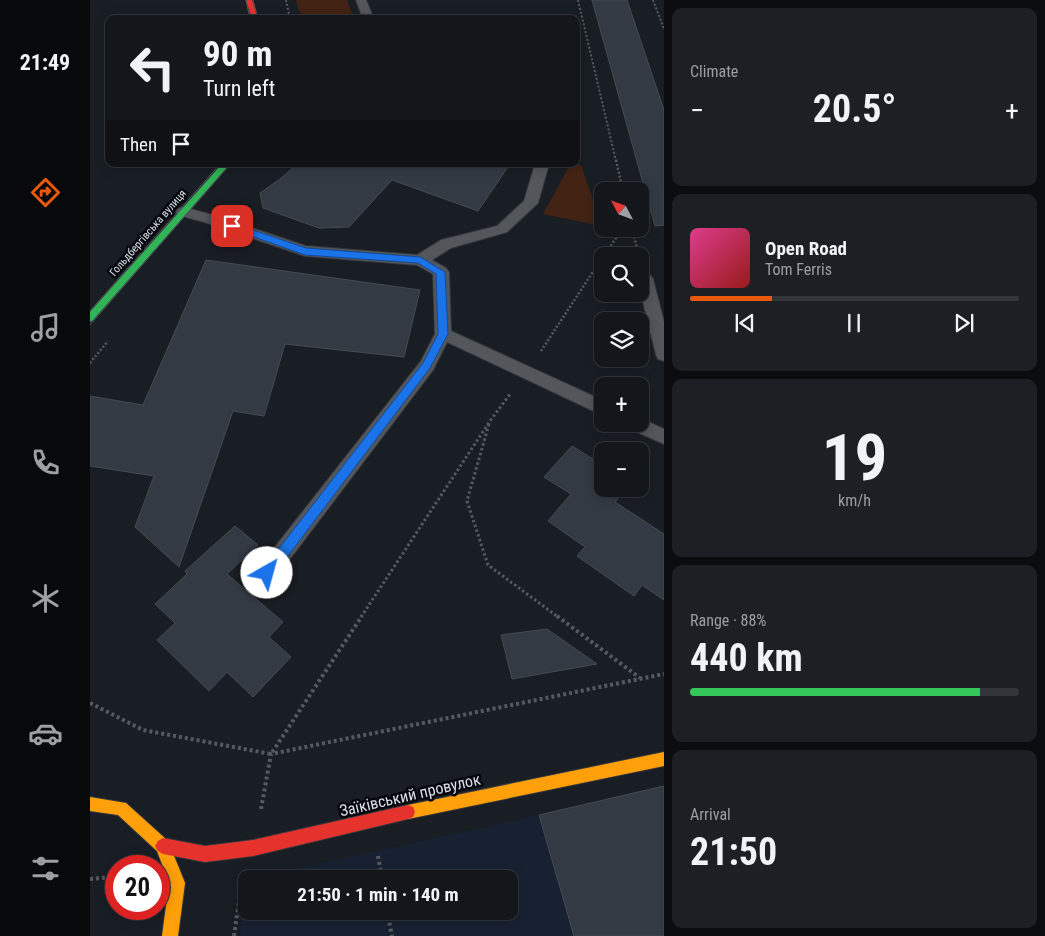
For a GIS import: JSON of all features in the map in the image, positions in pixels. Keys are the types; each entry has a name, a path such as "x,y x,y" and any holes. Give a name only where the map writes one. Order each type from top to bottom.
{"street":[{"path":"250,0 253,15"},
{"name":"Гольдбергівська вулиця","path":"90,318 223,167"},
{"name":"Заїківський провулок","path":"163,846 205,854 254,848 450,802 664,758"},
{"path":"90,804 122,808 163,846 177,883 170,936"}],"lane":[{"path":"361,0 367,15"},
{"path":"420,260 446,244 502,229 531,203 541,167"},
{"path":"183,212 208,218 305,252 420,260 441,272 443,334 426,366 267,573"},
{"path":"649,295 664,355"},
{"path":"443,334 527,371 594,404"},
{"path":"649,430 664,437"}],"path":[{"path":"286,0 289,15"},
{"path":"578,0 621,182"},
{"path":"653,0 664,29"},
{"path":"271,754 490,421 527,371 594,270"},
{"path":"490,421 467,501 488,565 640,678"},
{"path":"90,703 143,730 271,754 664,674"},
{"path":"376,850 380,870"},
{"path":"90,879 105,878"},
{"path":"234,936 238,909"},
{"path":"389,920 392,936"}],"shaded area":[{"path":"296,0 347,0 353,15 301,15"},
{"path":"581,165 594,203 594,224 543,214 569,167 580,167"},
{"path":"664,788 664,936 240,936 242,920 518,920 518,870 289,870"}],"building":[{"path":"592,0 627,0 664,110 664,225 655,226 649,204 649,182 643,182"},
{"path":"294,167 508,167 478,211 392,180 349,227 319,228 263,208 260,193"},
{"path":"206,260 420,290 404,357 285,344 264,416 233,411 179,567 135,527 154,476 90,466 90,396 143,405"},
{"path":"572,446 594,460 594,497 619,497 615,502 664,534 664,600 642,585 634,596 577,556 585,547 548,521 571,494 544,477"},
{"path":"235,526 258,545 227,574 283,622 269,637 291,657 253,697 227,672 209,691 157,640 175,623 155,604 187,574 185,571"},
{"path":"547,629 597,664 512,679 501,635"},
{"path":"664,786 664,936 574,936 539,815"}],"tram line":[{"path":"246,0 249,15"},
{"path":"253,0 257,15"},
{"path":"90,311 217,167"},
{"path":"90,325 227,167"}],"traffic: fast":[{"path":"90,318 223,167"}],"traffic: slow":[{"path":"408,812 664,759"},
{"path":"90,804 121,808 163,846 177,883 170,936"}],"traffic: jam":[{"path":"249,0 254,15"},
{"path":"163,846 205,854 253,848 408,812"}],"route":[{"path":"232,226 305,252 420,260 441,272 443,334 426,366 267,573"}]}
